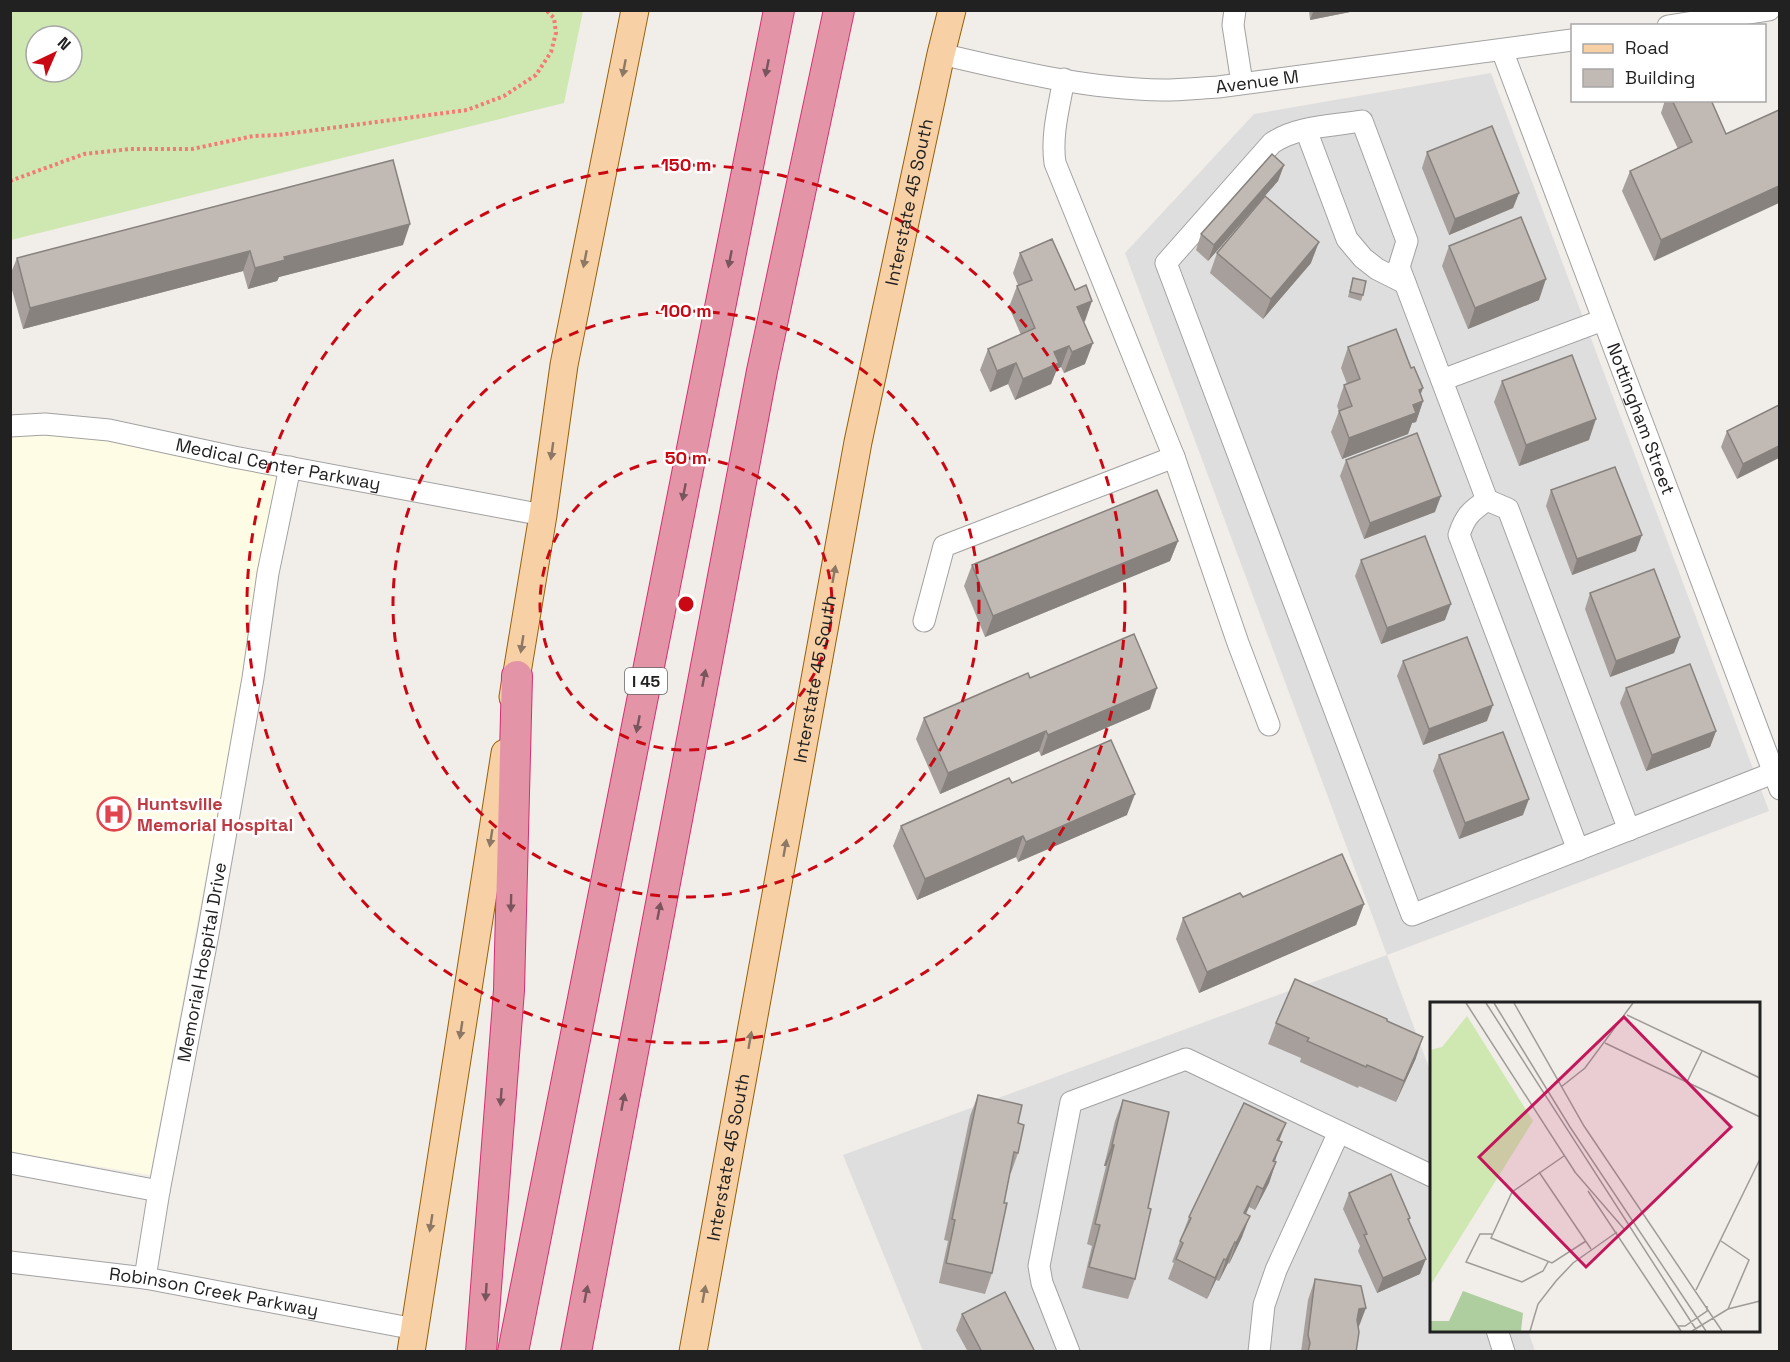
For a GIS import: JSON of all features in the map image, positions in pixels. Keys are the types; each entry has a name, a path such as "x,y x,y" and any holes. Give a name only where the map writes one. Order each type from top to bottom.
{"highway":[{"name":"I 45","path":"513,1352 779,10"},
{"path":"576,1352 762,371 838,10"},
{"path":"481,1352 508,990 517,676"}],"main road":[{"path":"413,1340 543,515 564,365 635,10"},
{"name":"Interstate 45 South","path":"693,1352 858,442 952,10"}],"street":[{"path":"1235,10 1233,25 1242,83"},
{"path":"1681,24 1769,10"},
{"name":"Avenue M","path":"941,54 1064,79 1116,87 1164,90 1242,83 1571,40"},
{"name":"Nottingham Street","path":"1502,50 1776,781"},
{"path":"1064,79 1054,130 1055,163 1174,457 1238,643 1269,725"},
{"path":"1629,830 1508,509 1487,500 1405,284 1399,267 1407,241 1362,121 1292,132 1272,143 1166,263 1412,915 1629,830 1776,781"},
{"path":"1306,130 1347,239 1370,264 1405,284"},
{"path":"1442,380 1603,320"},
{"name":"Medical Center Parkway","path":"10,426 45,424 109,430 543,515"},
{"path":"924,621 944,546 1174,457"},
{"name":"Memorial Hospital Drive","path":"145,1278 253,678 268,573 290,467"},
{"path":"1487,500 1470,511 1459,535 1578,850"},
{"path":"1069,1352 1042,1283 1039,1266 1071,1102 1186,1059 1430,1176"},
{"path":"1259,1352 1264,1305 1276,1270 1340,1132"},
{"path":"10,1163 159,1191"},
{"name":"Robinson Creek Parkway","path":"10,1262 145,1278 413,1340"},
{"path":"1498,1332 1504,1352"}],"path":[{"path":"10,181 84,154 130,149 192,149 253,136 290,134 467,110 504,96 536,75 551,52 556,33 554,18 546,10"}],"shaded area":[{"path":"1491,73 1769,811 1387,955 1125,253 1254,114"},
{"name":"Huntsville Memorial Hospital","path":"10,435 95,437 281,476 150,1175 11,1152"},
{"path":"1387,955 1430,1070 1430,1332 1528,1332 1535,1351 923,1351 843,1155"}],"green space":[{"path":"11,10 583,11 564,103 11,240"}],"building":[{"path":"1673,102 1712,102 1726,134 1779,110 1779,186 1661,240 1630,171 1692,142"},
{"path":"1492,126 1519,193 1455,219 1427,152"},
{"path":"1272,154 1284,165 1214,245 1201,234"},
{"path":"393,160 410,224 284,257 285,260 255,268 250,251 30,308 17,258"},
{"path":"1265,196 1319,242 1271,299 1217,253"},
{"path":"1521,217 1546,279 1475,308 1449,246"},
{"path":"1052,239 1075,290 1086,285 1092,301 1077,307 1093,343 1072,352 1069,346 1054,352 1059,363 1023,379 1016,363 997,371 988,349 1035,328 1017,286 1032,280 1020,253"},
{"path":"1353,278 1366,281 1363,295 1350,292"},
{"path":"1396,329 1411,368 1414,367 1423,388 1419,390 1423,401 1413,405 1416,413 1349,438 1339,411 1352,406 1344,385 1360,379 1348,347"},
{"path":"1572,355 1596,419 1526,445 1502,381"},
{"path":"1779,405 1779,446 1743,464 1727,431"},
{"path":"1417,433 1441,496 1370,523 1346,460"},
{"path":"1615,467 1642,535 1577,559 1551,490"},
{"path":"1157,490 1178,541 993,616 972,565"},
{"path":"1425,536 1451,604 1387,628 1361,560"},
{"path":"1654,569 1680,637 1616,661 1590,593"},
{"path":"1134,634 1157,688 1048,735 1046,731 948,773 924,718 1028,673 1030,678"},
{"path":"1467,637 1493,705 1429,729 1403,661"},
{"path":"1690,664 1716,731 1652,755 1626,688"},
{"path":"1503,732 1529,799 1465,823 1439,755"},
{"path":"1111,740 1135,794 1026,842 1023,836 925,879 901,826 1009,778 1012,783"},
{"path":"1342,854 1364,904 1207,972 1183,918 1240,893 1243,897"},
{"path":"1295,979 1423,1037 1404,1081 1307,1041 1309,1038 1276,1023"},
{"path":"978,1095 1022,1105 1018,1123 1024,1125 1018,1153 1014,1152 1004,1203 1007,1203 992,1273 946,1263 955,1220 952,1219"},
{"path":"1123,1100 1169,1112 1135,1279 1089,1267 1100,1225 1095,1224"},
{"path":"1244,1103 1286,1123 1277,1140 1282,1142 1273,1161 1276,1162 1263,1189 1257,1186 1244,1213 1250,1216 1215,1278 1176,1259 1183,1243 1180,1241 1191,1218 1189,1217"},
{"path":"1391,1174 1426,1259 1383,1278 1349,1193"},
{"path":"1315,1279 1361,1286 1366,1308 1359,1309 1356,1352 1308,1352"},
{"path":"1005,1292 1035,1352 982,1352 962,1314"}],"place":[{"name":"Huntsville Memorial Hospital","path":"114,814"}]}
